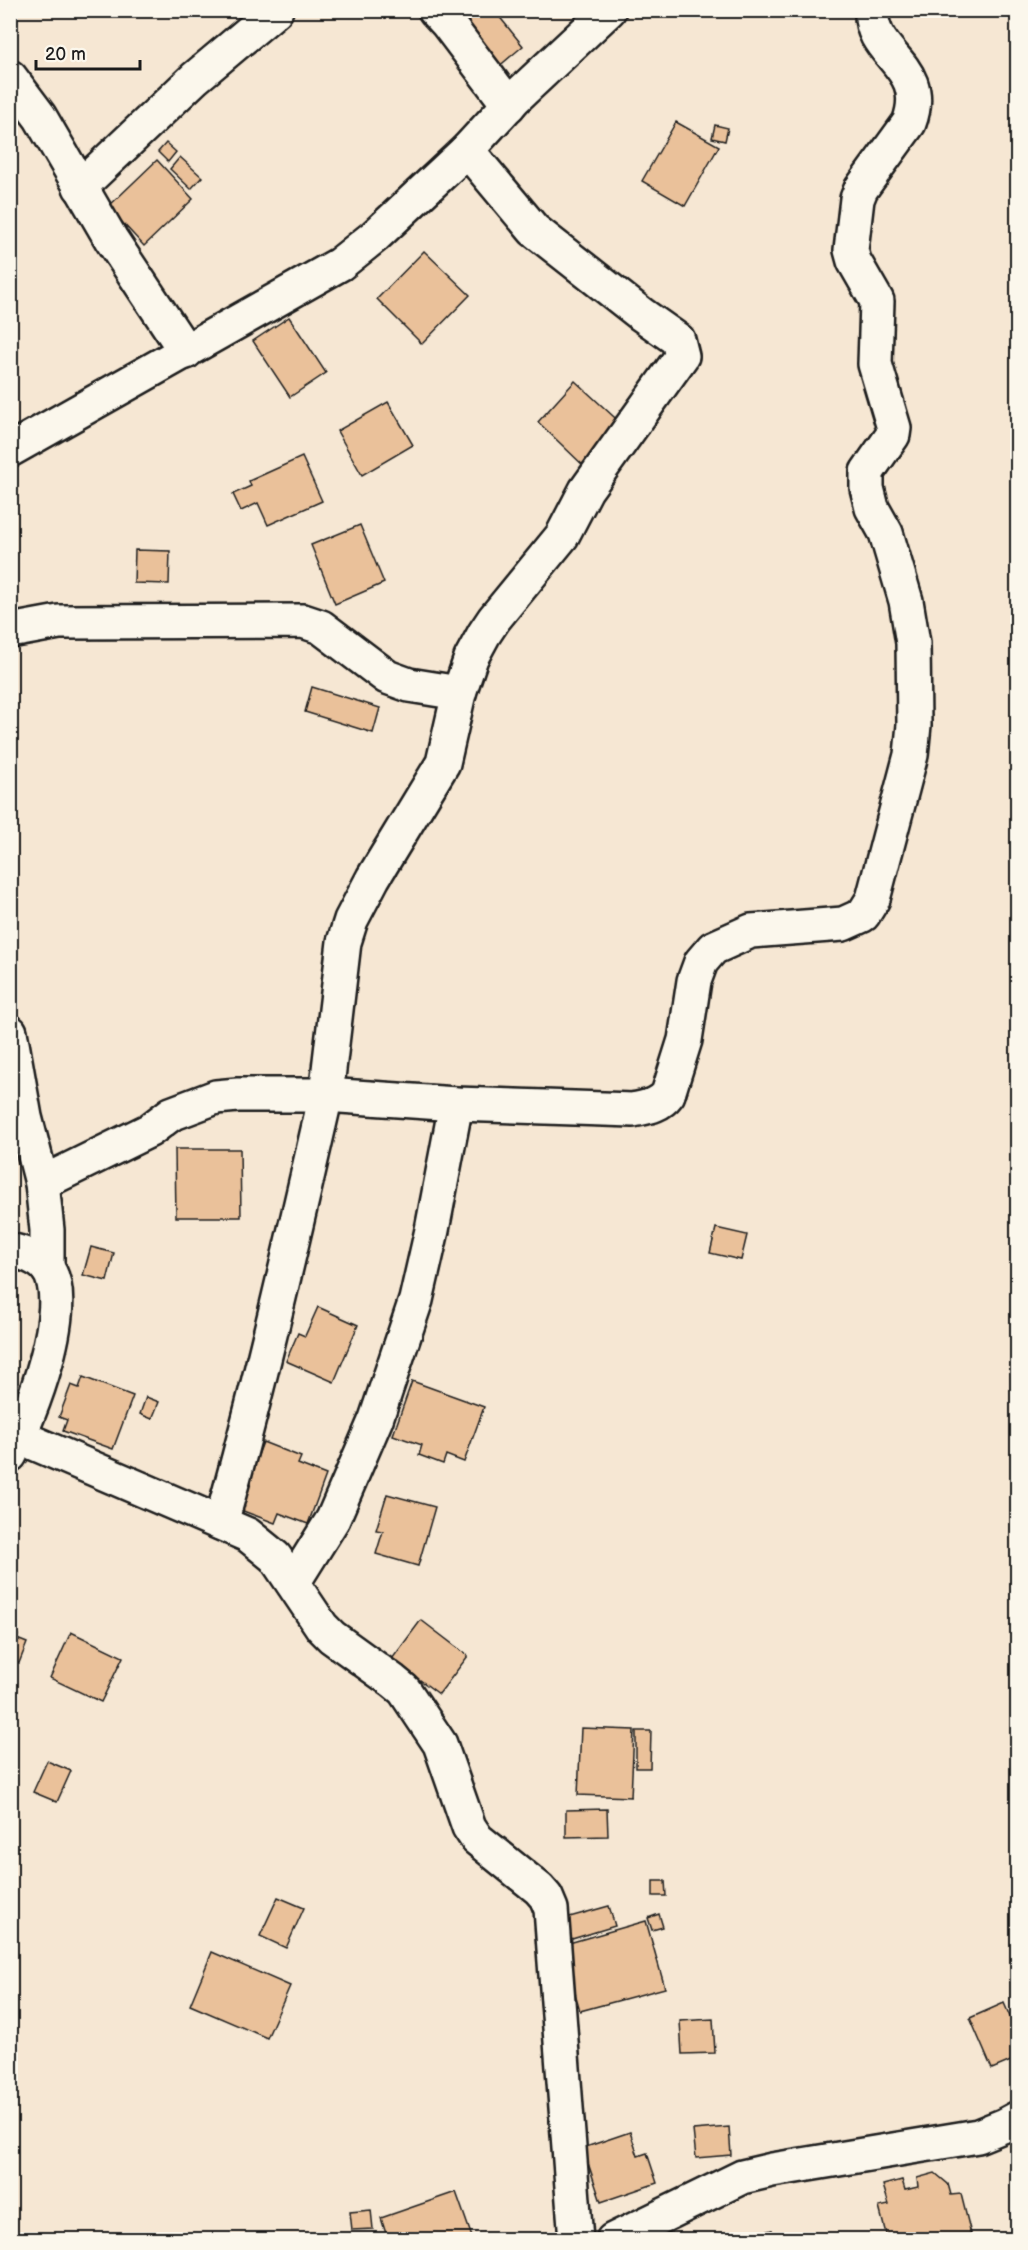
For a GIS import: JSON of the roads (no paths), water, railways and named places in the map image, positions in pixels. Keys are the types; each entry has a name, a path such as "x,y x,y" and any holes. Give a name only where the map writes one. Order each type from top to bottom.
{"street":[{"path":"80,187 195,78 276,10"},
{"path":"435,10 447,22 509,105"},
{"path":"10,450 340,264 375,236 467,150 509,105 609,10"},
{"path":"42,1184 150,1130 171,1114 216,1098 238,1095 326,1095 456,1104 633,1110 650,1107 662,1101 668,1094 685,1040 694,981 701,962 713,948 751,931 843,924 863,915 873,899 911,755 914,725 913,644 906,601 886,533 872,508 867,488 867,472 893,435 894,428 875,364 877,301 854,261 851,250 857,199 861,189 909,123 914,110 914,98 909,76 877,38 871,22 872,10"},
{"path":"10,77 40,117 111,239 186,352"},
{"path":"220,1523 274,1323 326,1095 344,942 351,920 443,763 459,693 471,658 494,619 562,536 586,490 682,356 678,340 534,230 467,150"},
{"path":"10,632 59,622 303,621 321,627 387,677 409,685 459,693"},
{"path":"10,1032 25,1117 42,1184 47,1230 47,1268 55,1284 56,1312 50,1349 15,1446 248,1535 275,1557 322,1627 332,1637 404,1690 440,1744 469,1827 477,1839 546,1897 551,1909 576,2240"},
{"path":"293,1583 333,1519 376,1419 416,1300 456,1104"},
{"path":"10,1250 25,1253 47,1268"},
{"path":"613,2240 742,2177 978,2136 1017,2118"}]}
